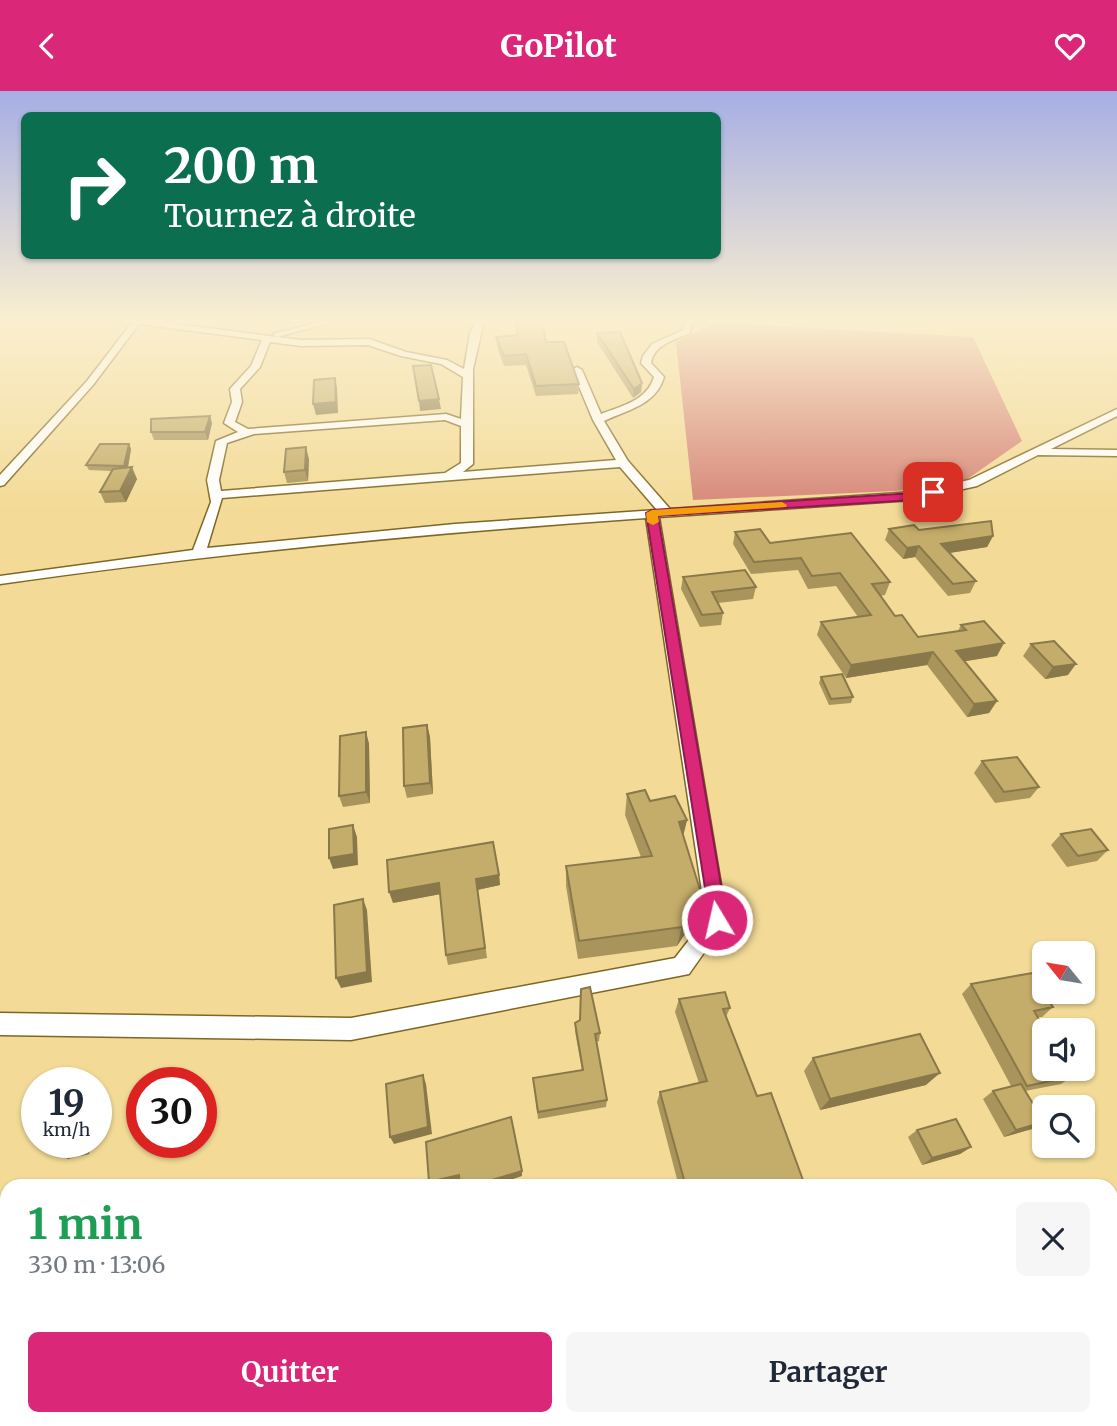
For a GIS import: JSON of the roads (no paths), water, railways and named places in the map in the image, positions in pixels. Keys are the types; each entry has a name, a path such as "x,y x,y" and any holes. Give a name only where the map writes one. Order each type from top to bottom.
{"street":[{"path":"0,482 90,383"},
{"path":"240,383 235,389 238,395 236,409 229,423 247,433"},
{"path":"449,476 467,464 470,383"},
{"path":"0,1024 351,1029 681,967 717,920 659,513 623,463 598,420 583,383"},
{"path":"598,420 631,406 654,391 657,383"},
{"path":"0,580 199,552 659,513 913,496 973,483 1117,412"},
{"path":"199,552 217,502 213,481 222,441 247,433 446,417 467,424"},
{"path":"1035,452 1117,453"},
{"path":"216,495 623,463"}]}
